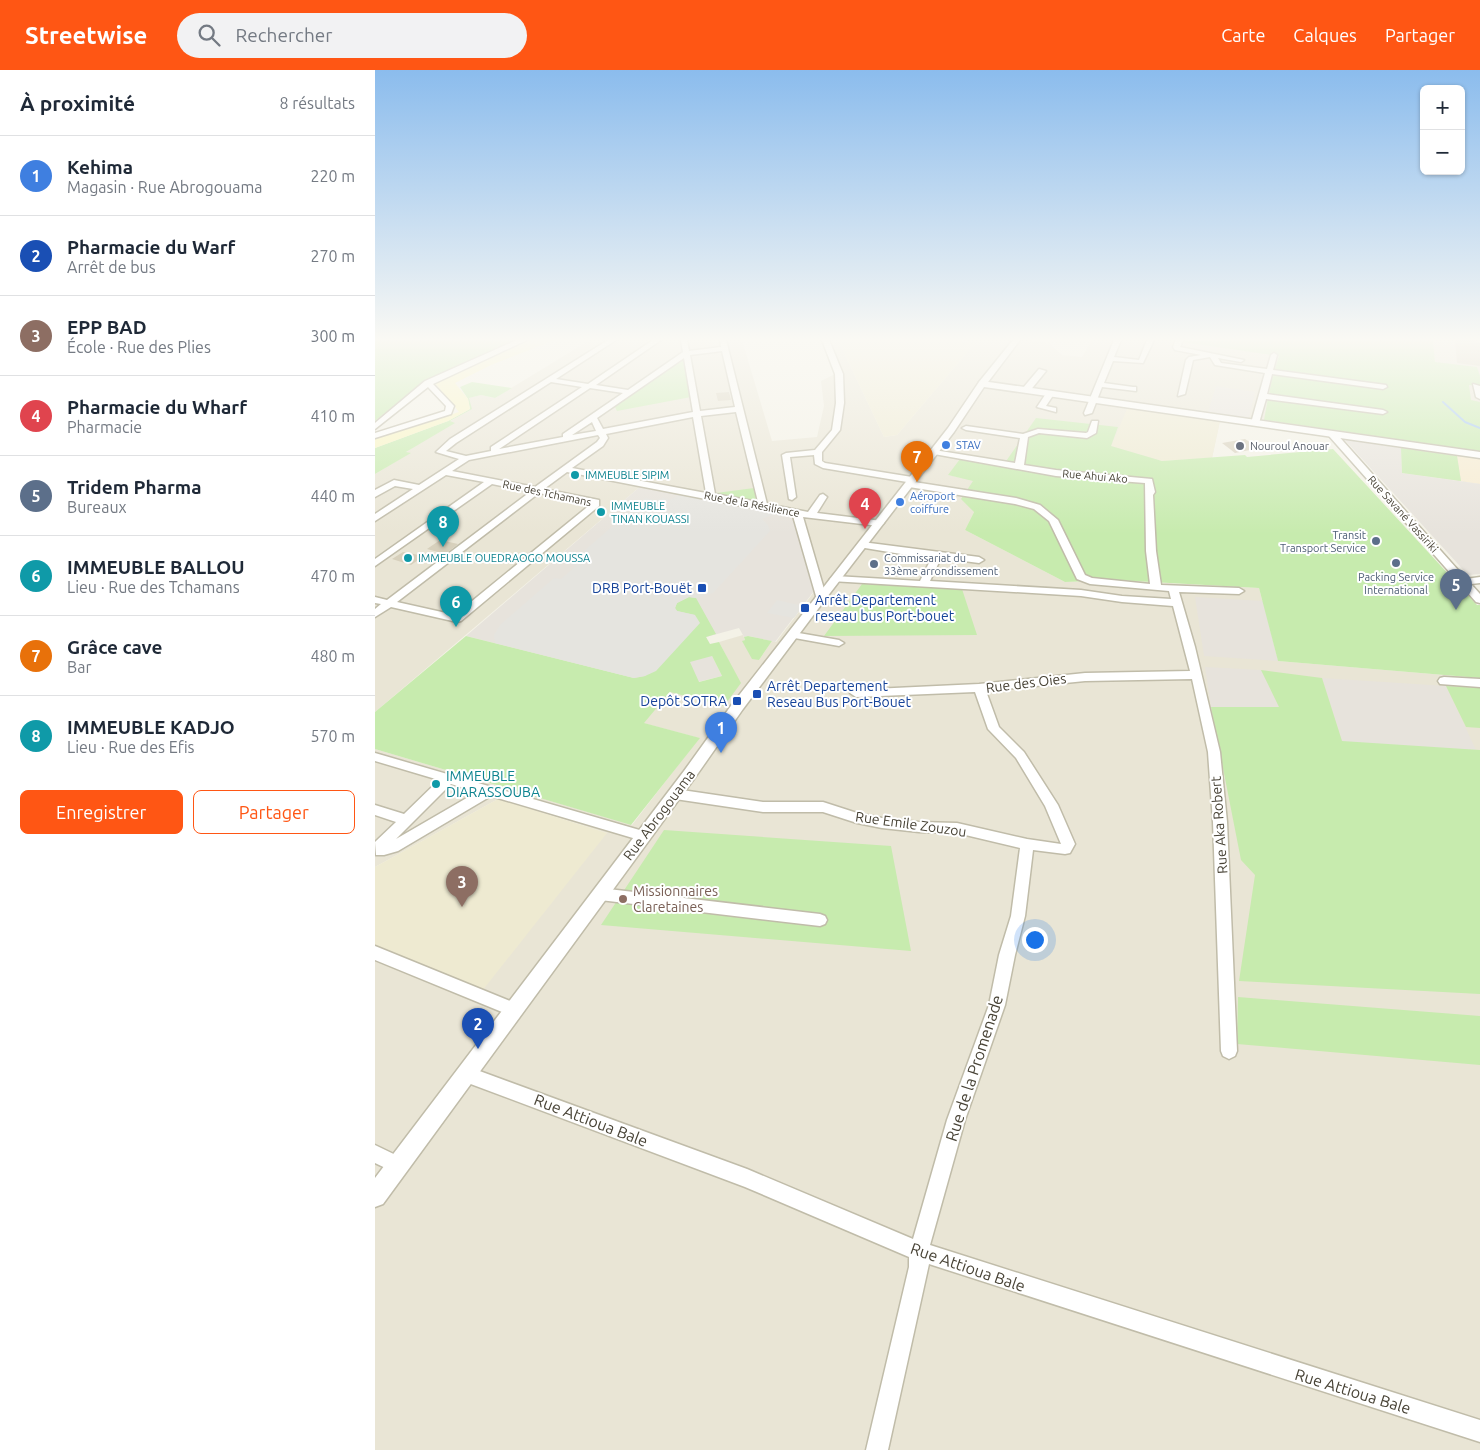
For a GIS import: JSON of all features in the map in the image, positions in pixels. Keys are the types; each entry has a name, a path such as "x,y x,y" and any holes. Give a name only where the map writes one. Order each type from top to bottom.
{"street":[{"path":"375,427 402,404"},
{"path":"375,436 440,416 448,412 450,406 448,404"},
{"path":"466,458 440,452 512,404"},
{"path":"489,452 561,404"},
{"path":"561,440 611,404"},
{"path":"694,404 711,496"},
{"path":"738,404 763,506"},
{"path":"840,404 836,430 818,452 818,462 823,465 1037,507 1053,520 1081,577 1090,581 1156,588 1239,591"},
{"name":"Rue Abrogouama","path":"375,1196 675,794 738,706 934,452 968,404"},
{"path":"1043,404 1041,407 1053,410"},
{"path":"1088,413 1093,404"},
{"path":"1126,404 1480,455"},
{"path":"1255,423 1261,404"},
{"path":"1326,404 1383,412"},
{"path":"375,518 466,458 601,431 696,414 739,409"},
{"path":"375,614 600,444 604,438 593,417"},
{"path":"966,428 1024,436 1038,430 1087,436 1092,433 1095,423"},
{"name":"Rue Savané Vassiriki","path":"1332,434 1480,600"},
{"path":"1019,466 1024,436"},
{"path":"793,497 786,455 818,452"},
{"name":"Rue Ahui Ako","path":"934,452 1056,473 1149,481 1151,492 1149,495 1151,551 1156,588"},
{"name":"Rue de la Résilience","path":"566,469 797,514 879,523"},
{"name":"Rue des Tchamans","path":"375,600 457,619 596,504 596,502 445,472"},
{"path":"375,563 491,481"},
{"path":"375,494 394,483 420,488"},
{"path":"811,516 823,497"},
{"path":"797,514 821,596"},
{"path":"862,545 979,560"},
{"path":"923,585 936,558 926,554"},
{"path":"835,579 1081,593 1177,603"},
{"path":"1464,582 1480,580"},
{"name":"Rue Aka Robert","path":"1173,589 1214,752 1220,822 1228,983 1229,1051"},
{"path":"793,635 839,643"},
{"name":"Rue des Oies","path":"856,693 979,688 1085,677 1196,675"},
{"path":"1444,681 1480,683"},
{"path":"979,688 994,729 1020,755 1051,805 1067,844 1065,848 1053,849 1027,844"},
{"path":"375,757 643,836"},
{"path":"376,849 448,779"},
{"path":"376,849 393,847 489,791"},
{"name":"Rue Emile Zouzou","path":"675,794 763,807 823,807 857,818 882,823 919,827 957,828 1027,844"},
{"path":"375,810 406,820"},
{"name":"Rue de la Promenade","path":"877,1450 919,1267 919,1251 956,1120 997,1005 1007,955 1018,916 1027,844"},
{"path":"600,894 820,920"},
{"path":"375,953 514,1010"},
{"name":"Rue Attioua Bale","path":"466,1074 747,1178 919,1251 1480,1431"},
{"path":"375,1154 398,1165"}],"shaded area":[{"path":"470,404 761,404 772,441 817,437 824,404 869,404 884,437 897,435 923,404 1438,404 1480,431 1480,484 1402,473 1401,447 1220,421 1212,458 1004,465 948,475 973,480 974,512 965,530 1065,582 1116,580 1259,588 1278,661 1480,678 1480,1450 375,1450 375,948 607,833 498,799 375,867 375,749 632,825 699,738 643,723 670,692 740,683 719,642 743,635 745,640 743,641 759,660 772,641 776,642 814,592 642,485 375,712 375,474 410,453 405,453 471,409"},
{"path":"869,404 923,404 897,435 884,437"},
{"path":"1210,404 1252,404 1249,418 1208,412"},
{"path":"1473,404 1480,404 1480,425"},
{"path":"1128,407 1220,421 1212,458 1162,461 1111,446"},
{"path":"1344,439 1401,448 1402,473 1480,484 1480,574 1468,575"},
{"path":"1457,456 1480,459 1480,484 1461,481"},
{"path":"642,485 792,514 814,591 775,642 749,636 744,637 739,628 706,637 712,656 722,676 674,688 466,636"},
{"path":"680,495 774,514 762,519 768,525 770,531 713,593 696,598 689,597 677,603 675,608 677,611 695,615 700,623 656,671 634,678 495,643 494,635 500,625 554,578 561,579 576,566 569,564 645,498 656,500 664,498 669,500"},
{"path":"1195,597 1263,601 1278,661 1204,656"},
{"path":"777,600 803,606 794,618 767,613"},
{"path":"1205,667 1261,670 1279,707 1211,707"},
{"path":"1322,678 1446,686 1476,750 1444,748 1348,759"},
{"path":"498,799 607,833 482,991 375,948 375,867"}],"green space":[{"path":"375,404 395,404 375,421"},
{"path":"469,404 472,409 450,421 455,423 406,452 411,453 375,474 375,448 448,421 470,409"},
{"path":"615,404 652,404 617,411"},
{"path":"1267,404 1315,404 1386,414 1386,410 1345,404 1480,404 1480,451 1264,420"},
{"path":"1036,418 1118,427 1111,446 1162,461 1245,455 1247,457 1333,449 1477,605 1480,605 1480,678 1278,661 1259,588 1116,580 1065,582 965,530 974,512 961,499 973,481 948,475 960,459 1004,464"},
{"path":"1401,448 1457,456 1461,481 1402,473"},
{"path":"754,488 757,502 717,495 716,493"},
{"path":"862,584 962,589 977,635 824,636"},
{"path":"689,597 696,598 716,634 706,637 710,644 719,642 741,683 724,706 670,692 644,723 700,738 631,825 375,749 375,712 466,636 634,678 645,676 695,615 677,611 675,608 677,603","holes":["712,656 722,676 699,682 690,662"]},
{"path":"748,636 772,641 759,660 752,659 742,641 745,640 744,637"},
{"path":"1261,670 1322,678 1342,741 1480,750 1480,994 1239,981 1255,875 1241,860 1211,707 1279,707"},
{"path":"1446,686 1480,688 1480,728 1466,727"},
{"path":"664,830 891,846 911,951 601,925"},
{"path":"1238,997 1480,1016 1480,1065 1237,1044"}],"sand":[{"path":"453,404 469,404 470,409 448,421 375,448 375,438 459,412"}],"building":[{"name":"Nouroul Anouar","path":"1245,439 1259,448 1235,453 1222,443"},
{"path":"440,540 458,544 445,554 427,549"},
{"name":"IMMEUBLE OUEDRAOGO MOUSSA","path":"403,552 424,556 411,565 392,559"}],"waterway":[{"path":"1446,404 1465,422 1480,428"}],"place":[{"name":"STAV","path":"946,445"},
{"name":"Nouroul Anouar","path":"1240,446"},
{"name":"IMMEUBLE SIPIM","path":"575,475"},
{"name":"Grâce cave","path":"917,482"},
{"name":"Aéroport coiffure","path":"900,502"},
{"name":"IMMEUBLE TINAN KOUASSI","path":"601,512"},
{"name":"Pharmacie du Wharf","path":"865,529"},
{"name":"Transit Transport Service","path":"1376,541"},
{"name":"IMMEUBLE KADJO","path":"443,547"},
{"name":"IMMEUBLE OUEDRAOGO MOUSSA","path":"408,558"},
{"name":"Packing Service International","path":"1396,563"},
{"name":"Commissariat du 33ème arrondissement","path":"874,564"},
{"name":"DRB Port-Bouët","path":"702,588"},
{"name":"Arrêt Departement reseau bus Port-bouet","path":"805,608"},
{"name":"Tridem Pharma","path":"1456,610"},
{"name":"IMMEUBLE BALLOU","path":"456,627"},
{"name":"Arrêt Departement Reseau Bus Port-Bouet","path":"757,694"},
{"name":"Depôt SOTRA","path":"737,701"},
{"name":"Kehima","path":"721,753"},
{"name":"IMMEUBLE DIARASSOUBA","path":"436,784"},
{"name":"Missionnaires Claretaines","path":"623,899"},
{"name":"EPP BAD","path":"462,907"},
{"name":"Pharmacie du Warf","path":"478,1049"}]}
